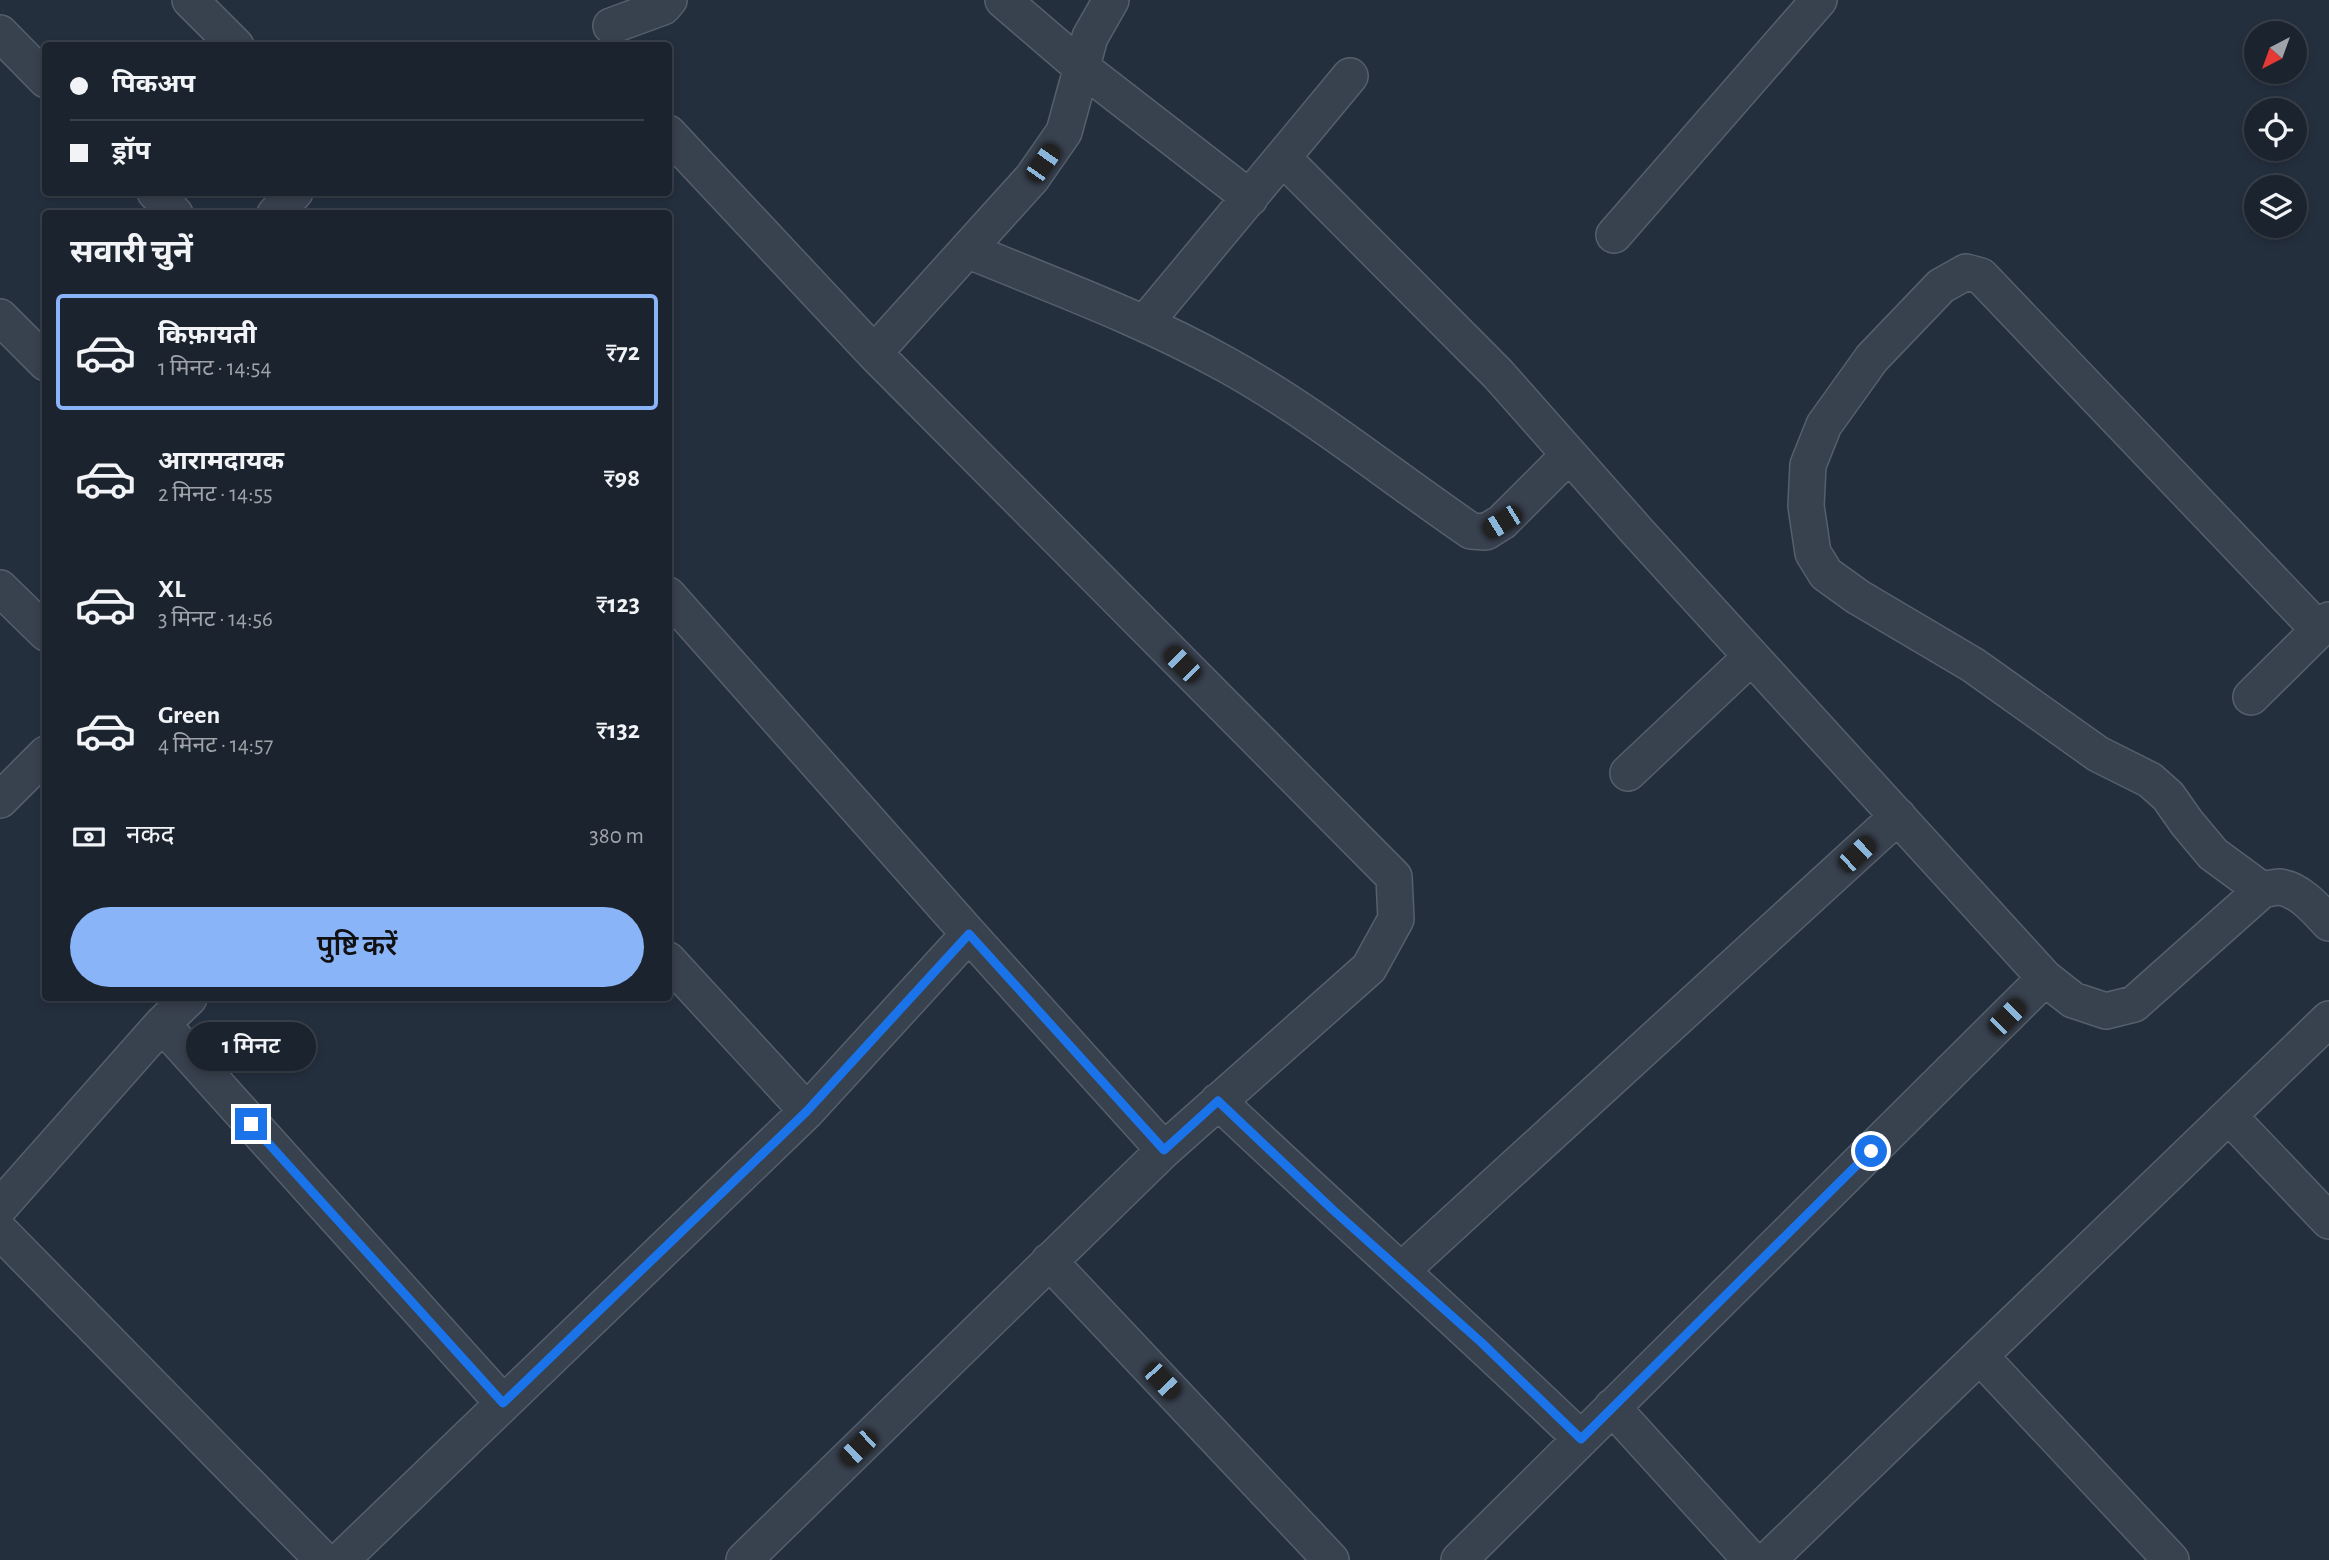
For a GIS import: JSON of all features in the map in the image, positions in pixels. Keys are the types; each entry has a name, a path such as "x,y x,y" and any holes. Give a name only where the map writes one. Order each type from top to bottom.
{"street":[{"path":"190,0 232,42"},
{"path":"611,24 663,7 669,0"},
{"path":"1003,0 1082,67 1250,198"},
{"path":"874,353 1032,178 1064,132 1090,37 1111,0"},
{"path":"1614,235 1819,0"},
{"path":"0,33 42,76"},
{"path":"1145,323 1350,76"},
{"path":"672,137 874,353 1394,877 1396,919 1369,968 1164,1150 744,1560"},
{"path":"1283,158 1498,374 1751,657 2045,978 2073,1000 2106,1011 2134,1004 2262,890 2279,887 2296,893 2316,908 2329,923"},
{"path":"159,196 171,210"},
{"path":"279,210 291,196"},
{"path":"967,250 1145,323 1225,364 1314,418 1471,531 1486,532 1502,522 1569,455"},
{"path":"2252,697 2324,625 1981,276 1966,272 1941,286 1872,358 1824,425 1808,465 1806,506 1813,553 1826,574 1857,597 1973,665 2098,754 2150,780 2168,796 2213,854 2262,890"},
{"path":"0,317 42,359"},
{"path":"0,587 42,629"},
{"path":"672,600 1164,1150"},
{"path":"1628,773 1751,657"},
{"path":"0,800 42,758"},
{"path":"1401,1271 1898,816"},
{"path":"341,1560 807,1111 969,934"},
{"path":"672,964 807,1111"},
{"path":"1459,1560 2045,978"},
{"path":"0,1207 185,1001"},
{"path":"1768,1560 2329,1019"},
{"path":"162,1024 503,1403"},
{"path":"1218,1101 1333,1210 1482,1343 1581,1439"},
{"path":"2229,1116 2329,1221"},
{"path":"0,1231 323,1560"},
{"path":"1049,1261 1331,1560"},
{"path":"1980,1356 2171,1560"},
{"path":"1612,1407 1751,1560"}],"route":[{"path":"251,1124 503,1403 807,1111 969,934 1164,1150 1218,1101 1333,1210 1482,1343 1581,1439 1871,1151"}]}
